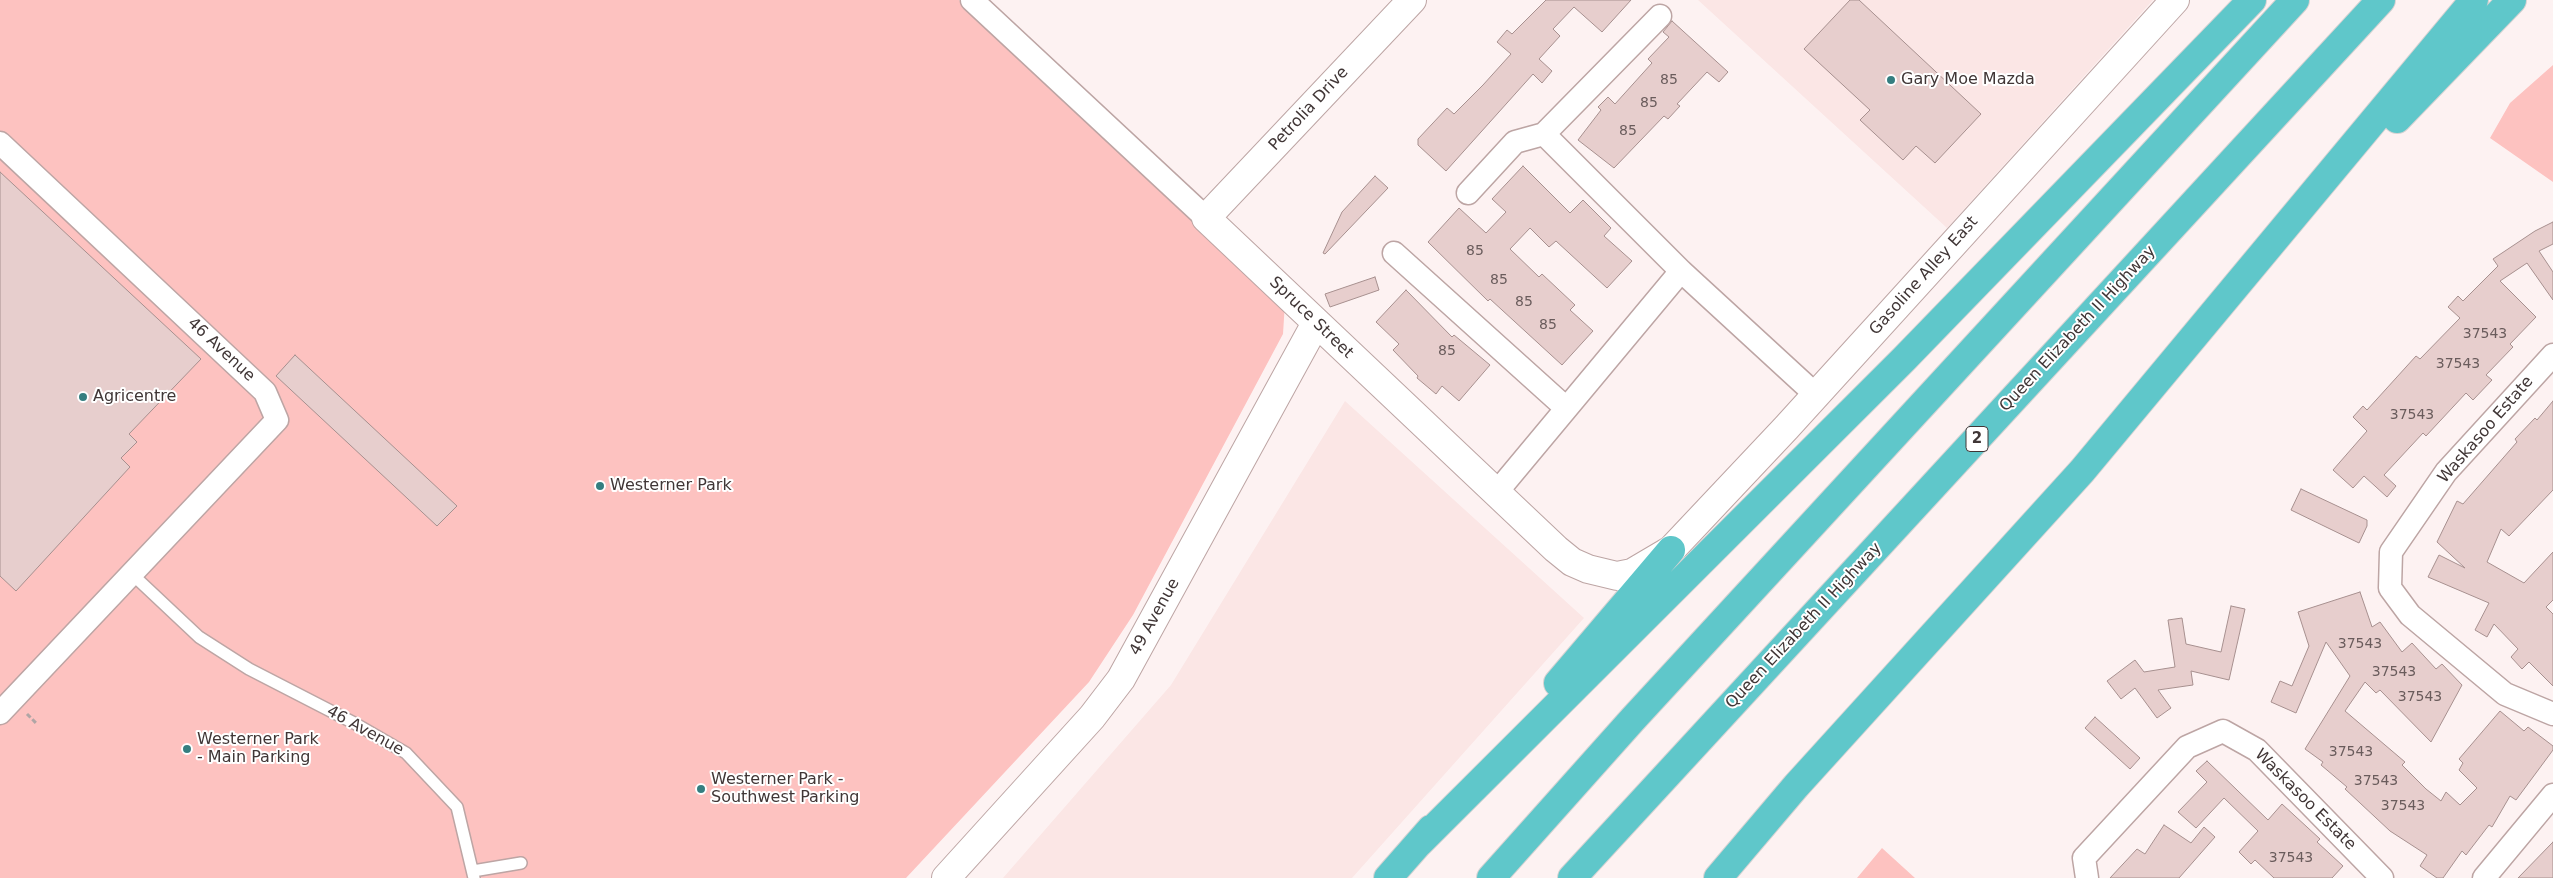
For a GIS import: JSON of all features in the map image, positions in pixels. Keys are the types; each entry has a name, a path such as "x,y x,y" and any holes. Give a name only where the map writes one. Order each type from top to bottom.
{"highway":[{"path":"1419,843 1897,366 2252,0"},
{"path":"1491,878 1633,718 2295,0"},
{"name":"Queen Elizabeth II Highway","path":"1572,878 2381,0"},
{"path":"1718,878 1796,786 2082,471 2474,0"},
{"path":"2248,273 2512,0"},
{"path":"1388,878 1671,550"}],"street":[{"name":"Spruce Street","path":"972,0 1206,218 1496,494 1572,562 1588,569 1617,576 1632,574 1671,550"},
{"name":"Petrolia Drive","path":"1206,218 1412,0"},
{"name":"Gasoline Alley East","path":"1671,550 1816,395 2175,0"},
{"path":"1468,193 1515,142 1544,134 1660,16"},
{"path":"1544,134 1681,271 1816,395"},
{"name":"46 Avenue","path":"0,142 266,392 277,420 0,713"},
{"path":"1394,253 1566,408"},
{"path":"1496,494 1681,271"},
{"name":"49 Avenue","path":"946,878 1108,698 1126,670 1316,323"},
{"name":"Waskasoo Estate","path":"2553,355 2446,472 2391,552 2390,588 2410,615 2505,694 2553,714"},
{"name":"Waskasoo Estate","path":"2087,878 2084,858 2187,747 2223,731 2257,750 2382,878"},
{"path":"2484,878 2553,795"}],"lane":[{"name":"46 Avenue","path":"132,574 199,637 248,669 354,723 406,753 457,806 473,875"},
{"path":"473,875 521,863"}],"shaded area":[{"name":"Westerner Park","path":"0,0 959,0 1285,302 1283,334 1133,615 1089,682 906,878 0,878"},
{"path":"1698,0 2153,0 1947,228"},
{"path":"2553,65 2553,182 2490,138 2510,103"},
{"path":"1345,401 1584,618 1352,878 1003,878 1171,685"},
{"path":"1882,848 1915,878 1857,878"}],"building":[{"path":"1546,0 1631,0 1602,32 1574,7 1553,29 1560,36 1539,59 1552,71 1542,83 1533,74 1446,171 1418,145 1418,139 1447,108 1454,114 1483,85 1511,54 1497,42 1507,30 1512,34"},
{"name":"Gary Moe Mazda","path":"1850,0 1859,0 1981,114 1935,163 1916,146 1903,160 1860,120 1870,110 1804,49"},
{"path":"1672,21 1728,72 1719,82 1707,72 1677,104 1680,106 1668,119 1664,116 1614,168 1578,140 1601,110 1598,107 1608,97 1615,104 1652,63 1648,59 1669,37 1663,32"},
{"path":"1523,166 1570,213 1583,200 1611,228 1604,236 1632,261 1607,288 1556,241 1549,247 1530,228 1510,249 1539,277 1542,274 1575,305 1570,310 1593,331 1562,365 1490,299 1488,301 1428,242 1459,208 1486,233 1506,212 1492,199"},
{"name":"Agricentre","path":"0,172 201,359 129,434 137,442 121,458 130,467 16,591 0,576"},
{"path":"1375,176 1388,188 1325,254 1323,253 1342,212"},
{"path":"2553,222 2553,244 2539,251 2553,272 2553,300 2527,263 2500,281 2536,317 2510,344 2513,347 2486,375 2492,380 2473,400 2466,393 2426,436 2423,433 2384,475 2396,486 2387,497 2364,476 2353,488 2333,470 2367,431 2353,417 2363,406 2367,410 2416,356 2420,359 2460,318 2448,307 2458,296 2463,301 2498,266 2493,259 2535,231"},
{"path":"1375,277 1379,290 1330,307 1325,294"},
{"path":"1406,290 1452,337 1454,335 1490,365 1459,401 1442,386 1436,394 1417,378 1418,376 1393,350 1399,344 1376,322"},
{"path":"295,355 457,506 437,526 276,376"},
{"path":"2553,401 2553,490 2509,536 2501,529 2487,562 2524,583 2553,552 2553,600 2546,607 2553,614 2553,686 2529,662 2522,669 2511,657 2518,649 2494,624 2487,637 2475,630 2489,603 2428,577 2439,555 2465,568 2437,542 2457,501 2463,504 2517,442 2515,439 2535,418 2537,420"},
{"path":"2301,489 2367,520 2367,526 2359,543 2291,510"},
{"path":"2360,592 2372,627 2380,622 2402,652 2412,643 2436,669 2442,664 2462,685 2431,742 2380,690 2376,693 2365,682 2345,711 2405,762 2402,765 2441,801 2446,792 2460,805 2477,788 2459,770 2463,763 2459,759 2500,711 2524,731 2528,727 2553,746 2553,750 2516,800 2510,796 2492,827 2489,825 2466,855 2462,851 2443,878 2437,878 2420,866 2427,855 2390,831 2345,789 2347,787 2321,765 2323,762 2305,749 2350,676 2326,642 2296,713 2271,702 2280,681 2292,686 2309,646 2298,612"},
{"path":"2231,606 2245,609 2229,680 2191,671 2193,685 2158,690 2171,708 2157,718 2135,688 2121,699 2107,681 2135,660 2144,672 2175,667 2168,620 2182,618 2186,644 2221,652"},
{"path":"2095,717 2140,758 2130,769 2085,728"},
{"path":"2207,761 2268,820 2282,804 2320,839 2317,842 2343,866 2332,878 2274,878 2255,860 2251,864 2239,852 2258,831 2224,798 2196,828 2178,812 2207,782 2196,771"},
{"path":"2164,825 2191,843 2204,827 2215,837 2179,878 2110,878 2137,849 2145,854"},
{"path":"2553,842 2553,878 2518,878"}],"place":[{"name":"Gary Moe Mazda","path":"1891,80"},
{"name":"Agricentre","path":"83,397"},
{"name":"Westerner Park","path":"600,486"},
{"name":"Westerner Park - Main Parking","path":"187,749"},
{"name":"Westerner Park - Southwest Parking","path":"701,789"}]}
